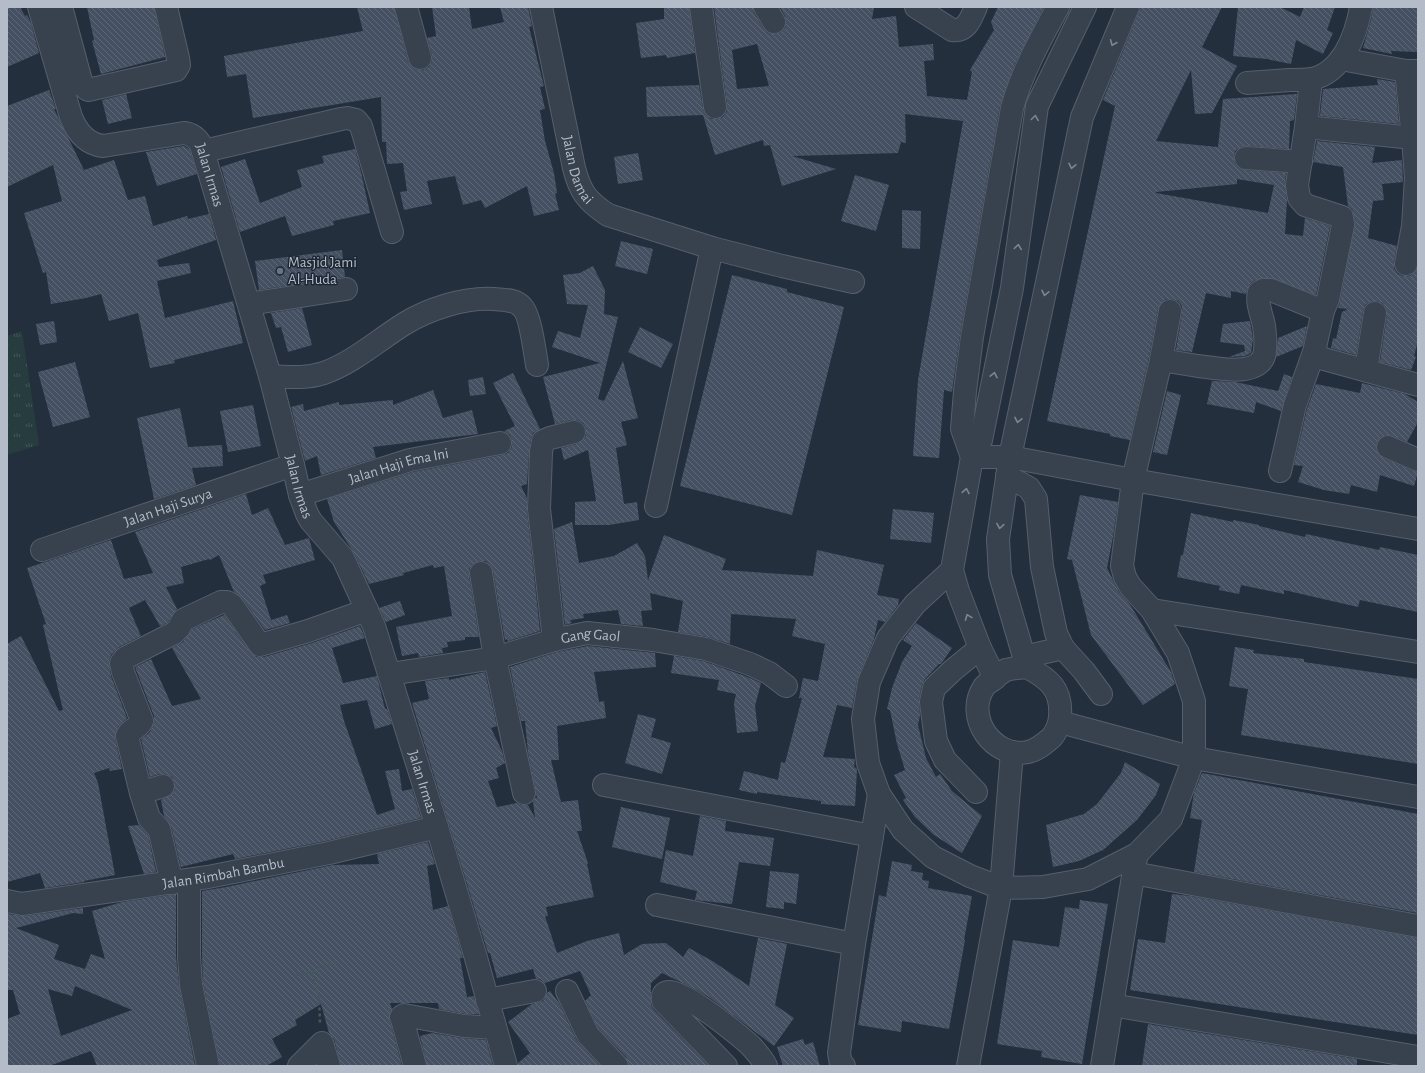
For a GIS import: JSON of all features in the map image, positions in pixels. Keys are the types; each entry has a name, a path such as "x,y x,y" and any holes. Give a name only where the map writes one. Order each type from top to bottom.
{"street":[{"name":"Jalan Irmas","path":"39,7 71,117 74,125 87,141 95,145 103,146 184,133 198,139 204,151 270,376 300,495 311,521 343,558 374,626 437,828 506,1066"},
{"path":"61,7 81,81 83,86 88,90 176,70 179,65 178,58 166,7"},
{"path":"406,7 420,58"},
{"name":"Jalan Damai","path":"541,7 574,168 581,189 588,200 608,215 712,248 853,282"},
{"path":"701,7 715,107"},
{"path":"916,7 952,30 957,31 962,30 966,26 976,7"},
{"path":"972,457 962,430 965,391 972,336 1012,108 1016,93 1033,54 1058,7"},
{"path":"995,678 980,648 958,591 952,570 972,457 981,440 1012,288 1037,106 1085,7"},
{"path":"1063,648 1026,662 1006,670 984,687 978,702 978,719 985,734 997,746 1012,752 1028,752 1042,746 1053,736 1060,722 1061,705 1056,689 1044,676 1026,662 1000,575 998,539 1009,466 1082,117 1128,7"},
{"path":"1247,83 1311,79 1321,76 1334,68 1342,59 1352,40 1361,7"},
{"path":"1342,59 1412,71 1413,138 1416,178 1414,237 1406,264"},
{"path":"1280,471 1295,405 1313,356 1323,311 1328,299 1343,225 1343,220 1339,216 1305,205 1299,198 1297,185 1306,127 1311,79"},
{"path":"204,151 224,145 341,119 347,118 356,120 361,126 392,232"},
{"path":"1306,127 1413,138"},
{"path":"1246,158 1301,162"},
{"path":"656,506 712,248"},
{"path":"249,304 346,289"},
{"path":"1161,360 1231,370 1259,364 1264,357 1265,351 1264,326 1258,302 1259,292 1263,290 1271,290 1323,311"},
{"path":"270,376 292,378 308,377 324,372 346,363 418,317 459,302 483,298 508,300 517,303 523,308 527,316 537,365"},
{"path":"1102,1066 1135,863 1171,819 1194,758 1194,700 1178,653 1152,610 1130,586 1125,577 1122,566 1133,480 1161,360 1170,311"},
{"path":"1366,370 1375,313"},
{"path":"1313,356 1417,382"},
{"path":"554,640 538,509 541,452 543,441 574,432"},
{"name":"Jalan Haji Ema Ini","path":"300,495 410,460 500,443"},
{"path":"1388,447 1418,460"},
{"path":"972,457 1009,466 1133,480 1418,530"},
{"name":"Jalan Haji Surya","path":"42,550 293,465"},
{"path":"1009,466 1036,498 1042,567 1056,633 1063,648 1084,671 1101,694"},
{"path":"952,570 915,604 888,638 869,682 863,719 868,763 879,794 903,830 933,857 970,876 1001,888 1043,887 1088,879 1135,863 1418,926"},
{"path":"481,573 495,658 524,793"},
{"path":"208,1066 191,985 180,882 159,830 149,818 141,794 127,736 128,733 140,726 142,721 121,664 125,658 174,633 179,628 183,620 221,602 227,602 232,605 260,645 308,631 367,610"},
{"path":"1152,610 1418,652"},
{"name":"Gang Gaol","path":"390,674 495,658 554,640 587,633 653,640 706,650 750,664 769,673 786,686"},
{"path":"976,792 945,760 936,741 931,702 934,688 980,648"},
{"path":"1060,722 1194,758 1418,798"},
{"path":"968,1066 1001,888 1012,752"},
{"path":"604,785 872,836"},
{"path":"141,794 163,786"},
{"path":"844,1066 841,1064 839,1053 854,944 879,794"},
{"name":"Jalan Rimbah Bambu","path":"7,901 22,904 180,882 329,853 437,828"},
{"path":"657,905 854,944"},
{"path":"487,1000 535,991"},
{"path":"567,991 588,1035 617,1066"},
{"path":"726,1066 662,1001 662,996 665,992 674,992 704,1009 751,1047 766,1066"},
{"path":"1112,1005 1418,1058"},
{"path":"415,1066 402,1016 406,1015 464,1026 495,1028"},
{"path":"299,1066 322,1043 329,1066"}],"path":[{"path":"295,976 312,972 336,961"},
{"path":"312,972 318,997 322,1043"}],"green space":[{"path":"22,331 39,445 7,455 7,336"}],"building":[{"path":"7,7 20,7 25,16 27,15 31,23 39,53 7,67"},
{"path":"87,7 154,7 165,57 101,74 92,41 94,40"},
{"path":"357,7 394,7 408,61 412,67 417,70 423,70 429,67 432,61 432,55 427,38 436,36 432,7 469,7 472,29 504,22 500,7 528,7 532,26 529,27 544,86 540,87 545,109 540,110 545,141 554,173 557,193 555,194 559,210 534,216 527,186 485,208 481,200 463,205 455,176 427,181 432,204 404,210 400,192 407,191 403,163 387,164 386,142 382,142 381,97 253,118 246,74 227,77 224,56 363,31"},
{"path":"664,7 689,7 695,53 667,58 666,55 641,58 636,23 664,19"},
{"path":"714,7 753,7 754,13 764,29 768,33 774,34 781,32 785,28 785,16 780,7 874,7 872,19 896,16 899,47 933,44 934,60 924,61 927,96 967,100 972,72 970,70 994,30 991,22 998,7 1044,7 1015,64 1000,106 960,335 952,392 944,390 939,458 913,456 918,380 963,121 905,114 906,143 901,142 898,153 792,156 836,169 782,186 770,145 764,146 763,140 715,155 703,115 647,117 646,87 699,85 703,109 705,114 711,119 723,117 727,111","holes":["757,44 769,86 737,89 732,50"]},
{"path":"1141,7 1222,7 1202,47 1237,66 1212,113 1195,114 1191,70 1156,141 1218,147 1223,99 1297,94 1294,120 1290,121 1289,149 1247,146 1241,147 1235,151 1235,163 1239,168 1245,170 1286,173 1285,183 1287,200 1285,234 1303,236 1305,218 1330,226 1316,295 1271,278 1263,278 1253,281 1249,285 1246,294 1231,291 1231,298 1206,293 1192,352 1176,350 1182,306 1178,301 1172,299 1166,299 1161,303 1158,309 1149,357 1130,440 1110,436 1110,434 1047,421 1115,106 1103,100","holes":["1237,179 1274,185 1268,213 1156,193 1237,184"]},
{"path":"1238,7 1280,7 1300,17 1304,7 1335,7 1327,30 1333,33 1323,54 1296,40 1291,64 1267,59 1233,56"},
{"path":"1373,7 1418,7 1418,52 1391,51 1392,54 1363,48"},
{"path":"1377,79 1395,82 1399,124 1320,116 1323,89 1378,85"},
{"path":"49,90 56,109 54,109 84,170 114,160 128,200 145,196 153,226 187,216 188,219 209,214 216,240 157,260 159,267 189,263 191,273 157,281 165,318 233,301 243,343 174,360 175,363 150,368 138,313 109,321 101,294 51,304 46,272 43,273 24,213 62,201 53,165 7,187 7,106"},
{"path":"126,94 132,118 108,124 102,100"},
{"path":"1317,141 1375,147 1372,163 1402,160 1403,182 1382,184 1384,200 1373,201 1368,238 1397,246 1394,269 1398,274 1410,276 1418,267 1418,341 1414,356 1416,357 1411,370 1380,362 1387,315 1386,308 1383,303 1377,301 1370,302 1365,305 1356,355 1331,348 1333,338 1336,339 1342,312 1348,309 1338,308 1355,223 1352,209 1348,206 1343,167 1313,162"},
{"path":"184,146 190,150 197,174 157,186 146,152"},
{"path":"355,149 370,213 333,221 334,225 292,236 285,216 240,232 221,167 245,159 260,203 302,187 297,170 324,163 322,156"},
{"path":"638,153 643,180 618,184 614,157"},
{"path":"855,175 889,185 876,231 841,221"},
{"path":"902,210 921,211 920,249 902,248"},
{"path":"621,241 653,249 647,274 615,266"},
{"path":"342,250 345,277 259,290 255,261"},
{"path":"593,266 605,290 604,314 618,317 598,399 604,401 623,361 638,418 621,422 627,445 616,448 624,504 637,502 639,520 609,525 575,525 575,502 596,501 588,450 564,460 561,448 577,444 582,441 586,436 586,429 583,423 577,420 555,424 543,377 600,363 552,347 558,331 580,338 588,305 567,304 563,275 580,273"},
{"path":"732,275 787,289 787,292 844,307 792,515 680,486"},
{"path":"302,308 312,345 288,352 281,327 276,328 271,313"},
{"path":"54,321 57,342 40,345 36,324"},
{"path":"1250,321 1253,339 1251,353 1245,356 1229,357 1245,351 1244,345 1220,342 1223,324"},
{"path":"1307,326 1303,346 1276,357 1278,338"},
{"path":"640,327 673,344 661,368 628,352"},
{"path":"75,362 90,417 53,427 38,372"},
{"path":"513,373 540,429 533,433 531,438 527,484 521,486 527,498 540,631 508,641 507,639 505,640 493,571 486,561 479,561 473,564 469,569 469,575 479,637 465,637 465,640 447,642 448,647 442,648 443,653 419,657 418,653 402,656 396,627 452,616 444,566 434,568 433,565 403,573 404,575 369,584 354,553 334,522 327,499 413,472 508,453 512,447 512,441 510,435 504,431 515,426 493,383"},
{"path":"1284,374 1292,377 1281,411 1256,402 1254,413 1207,404 1212,381 1235,382 1278,391"},
{"path":"483,377 486,394 470,396 468,380"},
{"path":"1362,383 1405,394 1418,402 1418,422 1407,442 1393,436 1386,435 1381,437 1377,442 1376,448 1378,454 1383,458 1418,472 1414,486 1380,475 1377,492 1351,485 1349,494 1324,490 1298,482 1303,466 1294,465 1307,409 1316,384 1360,393"},
{"path":"433,390 443,418 472,410 478,434 373,447 376,458 321,475 317,456 305,461 291,407 303,404 304,411 339,402 339,405 393,400 393,405"},
{"path":"1167,391 1181,395 1167,455 1153,452"},
{"path":"253,405 261,446 228,452 220,411"},
{"path":"180,408 188,447 222,445 223,466 192,468 196,485 154,499 137,418"},
{"path":"246,494 252,515 268,508 285,545 309,538 315,560 263,575 266,583 260,586 271,620 287,615 290,623 265,630 242,598 234,592 219,555 210,560 209,559 181,567 184,583 166,587 177,609 167,623 160,626 145,600 129,608 141,636 119,647 111,655 109,661 111,676 127,718 118,727 115,738 122,769 110,771 109,768 94,773 98,783 115,875 84,882 45,888 40,873 7,882 7,644 21,636 59,711 63,710 43,625 46,624 27,568 111,540 124,579 153,573 135,532"},
{"path":"1080,495 1118,502 1107,568 1119,592 1129,603 1171,672 1175,684 1143,705 1091,635 1072,560 1067,559"},
{"path":"893,509 934,513 931,543 890,539"},
{"path":"1191,513 1233,522 1233,520 1259,525 1305,537 1306,534 1379,550 1380,547 1418,555 1418,612 1360,600 1358,607 1284,590 1284,594 1241,585 1239,594 1219,590 1220,586 1177,577"},
{"path":"572,522 579,563 614,556 637,543 645,556 648,580 664,535 726,559 722,570 813,576 817,550 884,565 877,595 899,599 898,605 885,622 878,620 874,639 857,680 852,708 837,705 823,757 855,759 854,767 857,769 855,806 821,804 821,801 757,792 757,794 739,790 744,771 778,780 781,762 785,763 802,698 799,698 803,678 818,681 825,644 792,636 796,619 731,614 730,644 708,637 678,632 683,601 650,593 652,610 641,611 643,626 621,624 618,610 583,614 584,618 570,620 572,623 565,625 554,529"},
{"path":"400,601 405,615 386,622 379,608"},
{"path":"224,615 250,652 256,657 264,657 312,643 360,626 365,638 332,648 343,683 377,676 385,709 387,709 392,724 375,729 367,700 340,705 344,721 377,815 395,809 385,771 399,769 402,791 412,789 421,818 326,841 235,859 233,854 181,867 171,826 164,816 161,800 172,794 175,789 175,783 172,777 166,774 159,774 150,777 141,739 150,732 154,722 154,716 135,667 151,659 172,706 201,699 172,648 183,642 192,629"},
{"path":"916,623 952,648 941,664 939,664 925,679 922,685 919,700 920,715 918,725 926,758 936,777 940,774 952,791 982,816 962,853 934,835 915,817 903,800 906,798 894,775 905,770 897,744 890,710 887,709 892,688 902,662 912,646 903,640"},
{"path":"588,646 655,653 656,667 594,672 599,702 604,701 606,718 557,726 559,760 551,760 561,802 578,800 582,831 577,831 588,863 594,897 546,907 548,916 545,916 557,953 587,941 619,933 624,955 642,944 666,943 683,957 689,948 714,962 749,986 758,938 787,944 775,1005 794,1018 774,1046 709,997 662,973 651,983 651,1005 654,1010 709,1066 629,1066 626,1057 598,1028 585,1001 591,995 580,971 545,983 540,979 536,979 533,969 497,978 490,953 488,953 412,703 429,699 425,681 449,678 449,680 485,672 497,726 491,728 502,751 505,763 496,768 499,778 488,781 497,807 517,803 521,805 528,805 535,818 533,801 537,798 528,753 525,721 521,721 510,667 557,652"},
{"path":"1235,647 1254,650 1253,653 1304,659 1304,662 1418,679 1418,764 1241,735 1248,689 1229,686"},
{"path":"674,656 703,661 761,683 755,706 758,731 737,733 734,703 736,694 717,690 719,680 671,673"},
{"path":"638,714 656,719 651,737 671,743 662,774 625,763"},
{"path":"1125,762 1160,784 1156,795 1137,820 1103,850 1079,861 1053,867 1046,825 1084,814 1097,804 1121,773"},
{"path":"1202,773 1418,814 1418,913 1194,872 1202,820 1190,818 1194,793"},
{"path":"621,807 670,818 662,859 612,847"},
{"path":"700,816 726,821 725,831 774,838 770,866 739,862 732,904 695,900 697,891 660,882 666,850 693,856"},
{"path":"139,825 148,835 156,872 144,874 128,826"},
{"path":"428,842 435,864 427,866 433,910 448,906 463,958 460,958 467,997 474,996 479,1014 466,1014 439,1009 438,1003 390,1003 392,1009 389,1017 402,1066 341,1066 334,1039 329,1033 321,1004 295,1020 297,1025 272,1039 282,1057 266,1066 220,1066 203,983 202,891 333,865 379,864 377,854"},
{"path":"892,861 912,865 911,871 923,873 922,880 929,881 928,888 972,896 949,1029 902,1021 901,1032 858,1025 879,895 886,897"},
{"path":"770,871 799,874 796,904 784,902 784,909 766,907"},
{"path":"176,894 176,956 179,986 195,1066 97,1066 91,1051 49,1066 7,1066 7,1019 20,1014 13,990 7,990 7,914 24,916 83,908 83,914 73,913 16,928 59,945 54,959 85,969 91,954 105,959 92,911 122,902","holes":["75,986 132,1010 61,1036 48,989 72,996"]},
{"path":"1172,894 1190,896 1418,938 1418,1035 1130,990 1138,939 1165,943"},
{"path":"1080,900 1108,904 1082,1064 1041,1057 1042,1051 997,1044 1013,940 1059,947 1065,907 1079,909"},
{"path":"550,991 559,1003 577,1041 600,1066 518,1066 518,1063 530,1053 508,1022 532,1004 543,1001 547,993"},
{"path":"1148,1024 1357,1059 1357,1066 1142,1066"},
{"path":"432,1033 486,1040 493,1066 427,1066 420,1036"},
{"path":"803,1039 805,1045 813,1042 820,1066 783,1066 777,1047"}],"place":[{"name":"Masjid Jami Al-Huda","path":"280,271"}]}
